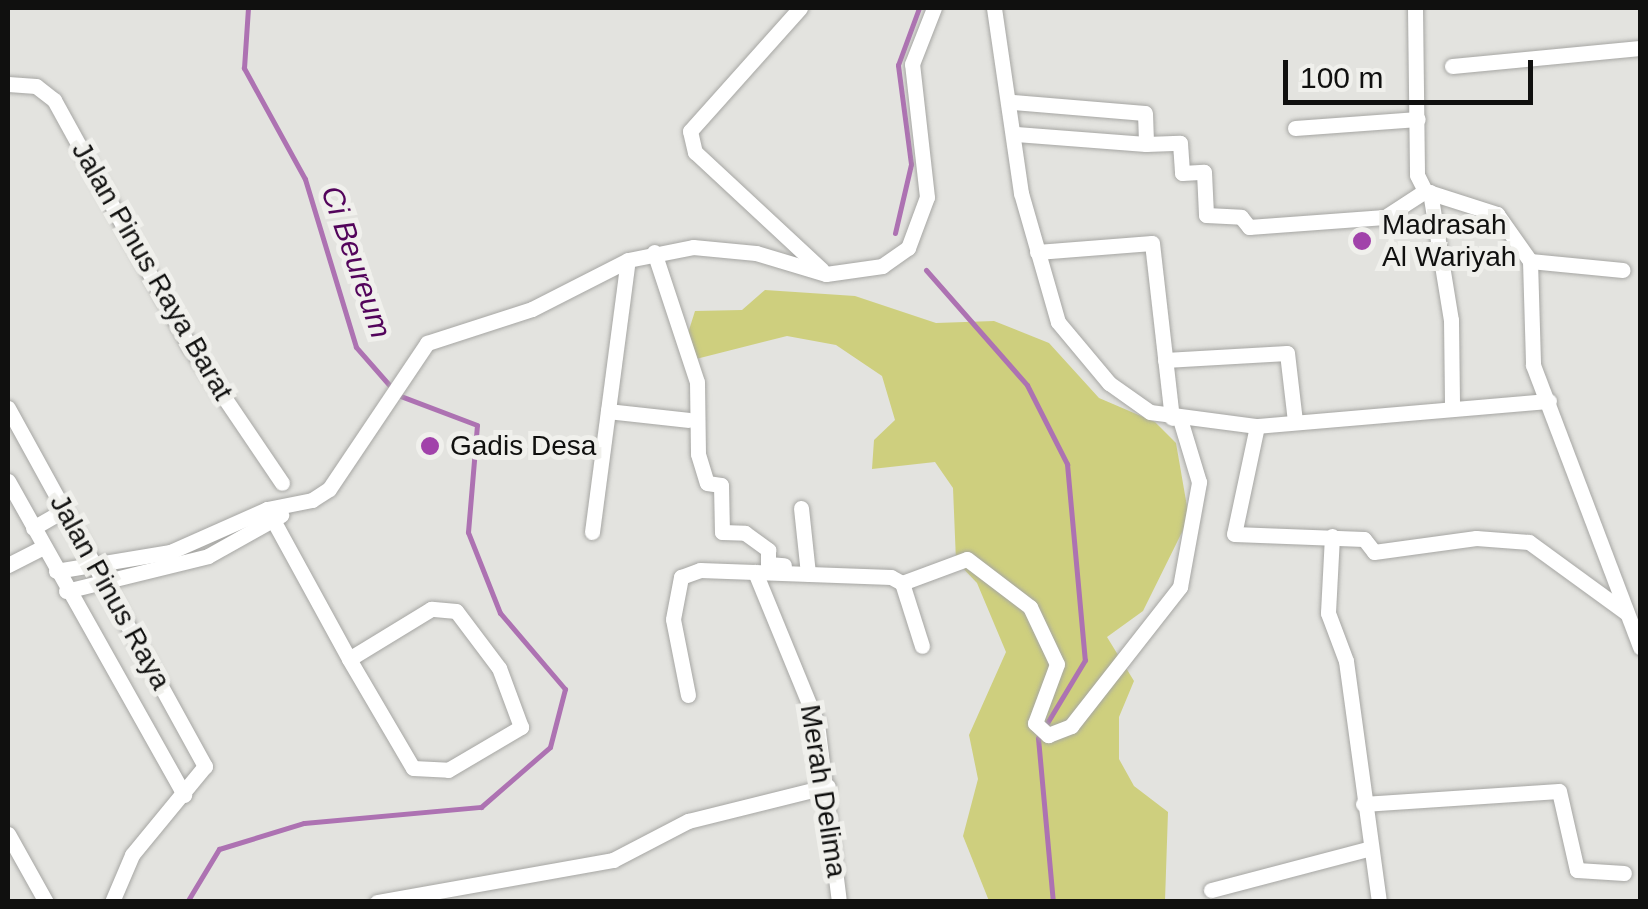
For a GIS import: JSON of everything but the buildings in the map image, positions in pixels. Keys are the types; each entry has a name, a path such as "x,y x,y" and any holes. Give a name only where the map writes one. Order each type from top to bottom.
{"street":[{"path":"800,8 694,122 691,143 826,274"},
{"path":"66,590 208,556 271,516 330,489 367,434 410,357 628,260 654,252 734,249 826,274 882,266 921,227 928,173 912,64 934,8"},
{"path":"994,8 1038,252 1058,322 1090,365 1176,418 1257,426 1549,401"},
{"path":"1415,8 1418,119 1427,192 1450,307 1452,408"},
{"path":"1452,66 1640,48"},
{"name":"Jalan Pinus Raya Barat","path":"8,84 36,86 54,100 190,347 282,482"},
{"path":"1013,102 1145,114 1146,144"},
{"path":"1295,128 1418,119"},
{"path":"1016,134 1180,143 1182,173 1206,176 1206,216 1241,216 1248,227 1385,217 1427,192 1497,214 1530,262 1533,365 1640,647"},
{"path":"654,252 697,382 698,454 706,483 721,485 722,532 745,533 768,550 768,564 902,584 967,559 1030,607 1057,664 1035,723 1048,735 1071,726 1180,587 1199,482 1176,418 1152,242 1038,252"},
{"path":"592,532 628,260"},
{"path":"1530,262 1624,270"},
{"path":"1166,360 1287,353 1295,421"},
{"name":"Jalan Pinus Raya","path":"8,408 204,762 202,777 184,795 42,548 8,480"},
{"path":"608,411 689,420"},
{"path":"1257,426 1234,534 1364,540 1374,552 1476,538 1528,542 1625,612"},
{"path":"800,508 808,570"},
{"path":"32,528 64,510"},
{"path":"56,571 170,552 271,516"},
{"path":"271,516 349,659 422,773 448,770 522,727 498,668 456,610 431,610 349,659"},
{"path":"1332,536 1328,613 1346,661 1378,902"},
{"path":"8,566 42,548"},
{"path":"688,695 673,619 681,577 808,570"},
{"name":"Merah Delima","path":"755,572 808,689 828,786 840,902"},
{"path":"902,584 922,646"},
{"path":"377,902 613,860 688,821 828,786"},
{"path":"1363,804 1559,791 1577,870 1624,873"},
{"path":"112,902 132,855 184,795"},
{"path":"8,834 46,902"},
{"path":"1211,890 1368,848"}],"shaded area":[{"path":"765,290 855,296 936,323 994,321 1049,343 1099,398 1155,422 1176,443 1189,518 1143,611 1107,637 1134,681 1119,717 1119,759 1134,786 1168,812 1165,901 989,901 963,836 978,779 969,735 1006,652 977,583 956,561 953,488 935,462 872,469 874,440 895,420 882,376 836,345 787,336 696,359 683,349 695,311 742,310"}],"waterway":[{"name":"Ci Beureum","path":"187,902 219,849 304,823 481,807 550,747 565,689 500,613 468,532 477,425 398,395 356,347 305,179 244,68 248,8"},
{"name":"Ci Beureum","path":"895,233 911,164 898,65 919,8"},
{"path":"926,270 1027,385 1067,464 1085,660 1038,738 1053,902"}],"place":[{"name":"Madrasah Al Wariyah","path":"1362,241"},
{"name":"Gadis Desa","path":"430,446"}]}
